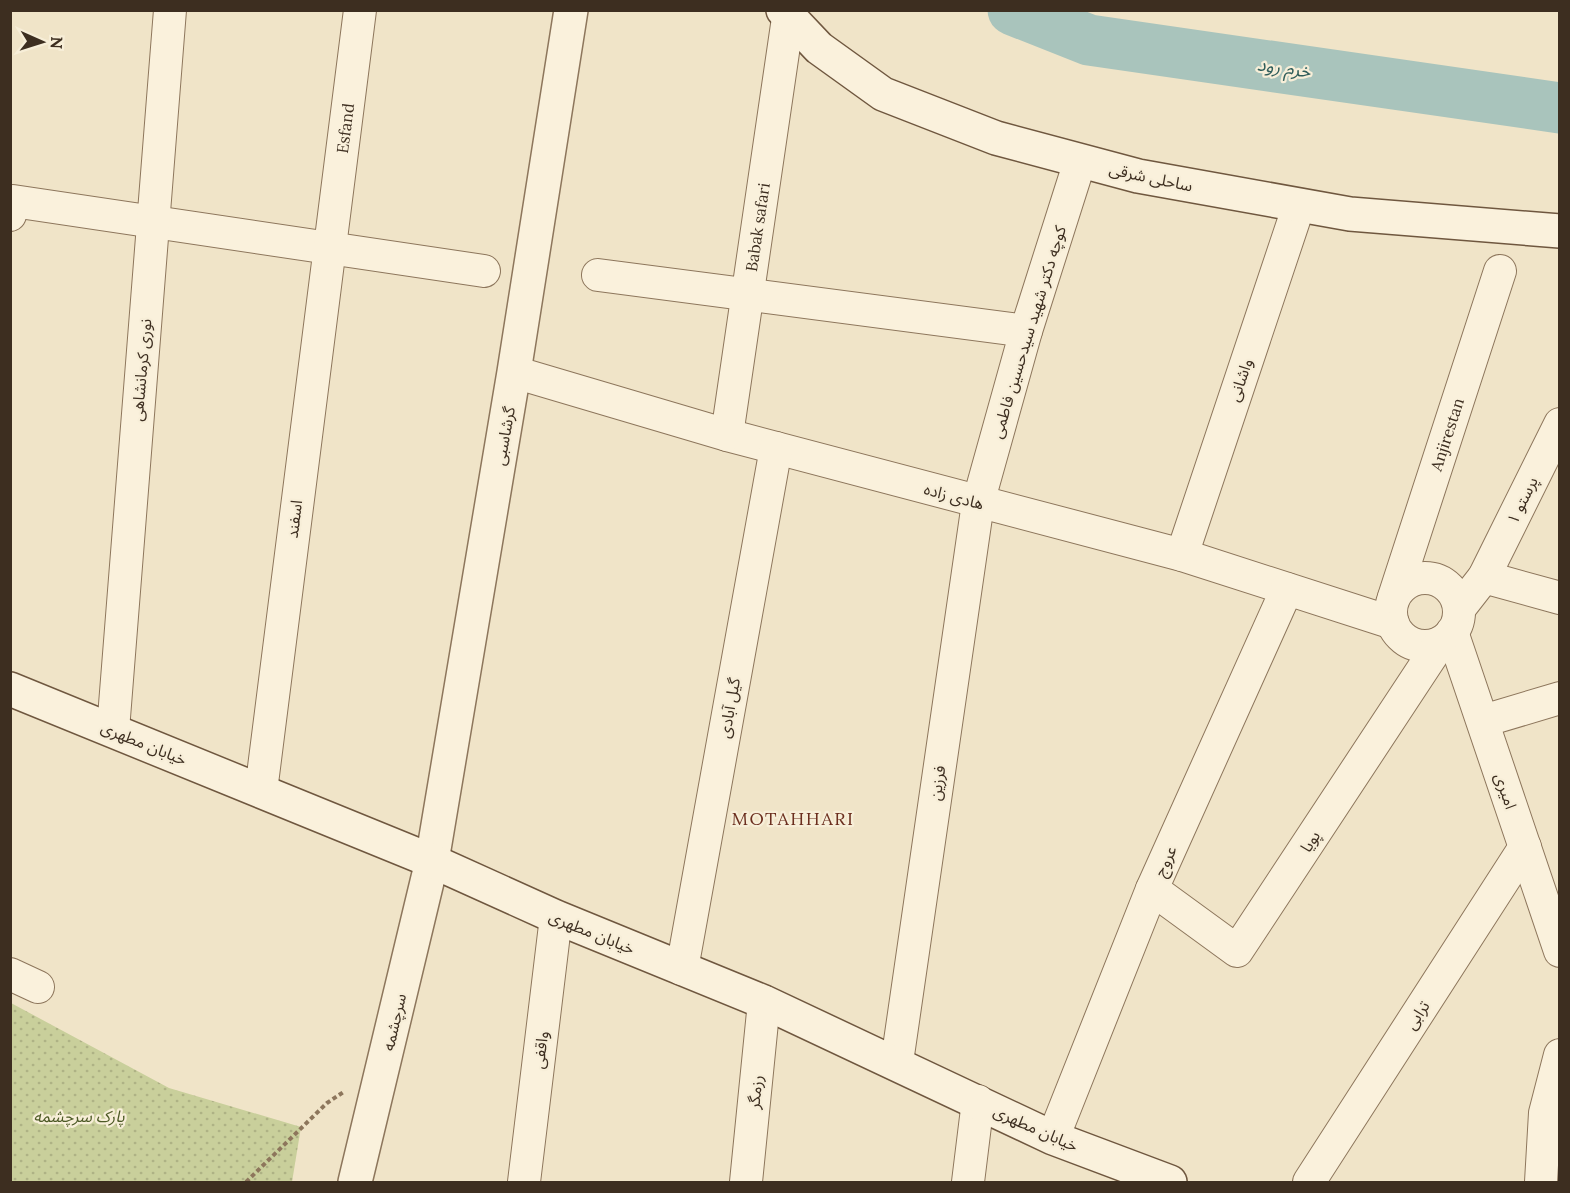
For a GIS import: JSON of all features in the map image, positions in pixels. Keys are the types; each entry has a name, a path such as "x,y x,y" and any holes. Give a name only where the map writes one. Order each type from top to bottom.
{"main road":[{"name":"گرشاسبی","path":"432,861 514,372 571,10"},
{"name":"ساحلی شرقی","path":"786,14 819,48 883,94 996,138 1138,176 1350,214 1554,228"},
{"name":"خیابان مطهری","path":"10,689 432,861 556,917 765,1002 897,1062 1053,1138 1164,1182"},
{"name":"سرچشمه","path":"355,1182 432,861"}],"street":[{"name":"نوری کرمانشاهی","path":"112,730 170,10"},
{"name":"Esfand","path":"328,248 360,10"},
{"name":"Babak safari","path":"727,435 786,14"},
{"name":"کوچه دکتر شهید سیدحسین فاطمی","path":"978,503 1026,331 1080,161"},
{"name":"واشانی","path":"1182,555 1299,205"},
{"path":"12,208 153,222 484,271"},
{"name":"اسفند","path":"261,791 328,248"},
{"name":"Anjirestan","path":"1394,610 1500,271"},
{"path":"598,275 1026,331"},
{"name":"هادی زاده","path":"514,372 727,435 1182,555 1287,589 1394,610"},
{"name":"پرستو ۱","path":"1450,628 1484,577 1560,424"},
{"name":"گیل آبادی","path":"682,969 776,448"},
{"name":"فرزین","path":"897,1062 978,503"},
{"path":"1484,577 1560,598"},
{"path":"1416,578 1431,578 1445,584 1455,595 1450,628 1426,646 1412,643 1400,635 1394,610 1403,586 1416,578"},
{"name":"عروج","path":"1053,1138 1152,889 1287,589"},
{"name":"امیری","path":"1450,628 1560,951"},
{"name":"پویا","path":"1152,889 1237,951 1450,628"},
{"path":"1483,721 1560,698"},
{"name":"ترابی","path":"1309,1182 1525,847"},
{"name":"واقفی","path":"524,1182 556,917"},
{"path":"10,974 38,987"},
{"name":"رزمگر","path":"746,1182 765,1002"},
{"path":"1541,1182 1539,1174 1545,1113 1560,1055"},
{"path":"968,1182 978,1101"}],"path":[{"path":"246,1182 327,1103 349,1089 378,1086"}],"green space":[{"name":"پارک سرچشمه","path":"11,1003 169,1088 301,1127 292,1182 11,1182"}],"waterway":[{"name":"خرم رود","path":"1013,10 1089,40 1560,108"}],"district":[{"name":"MOTAHHARI","path":"793,819"}]}
